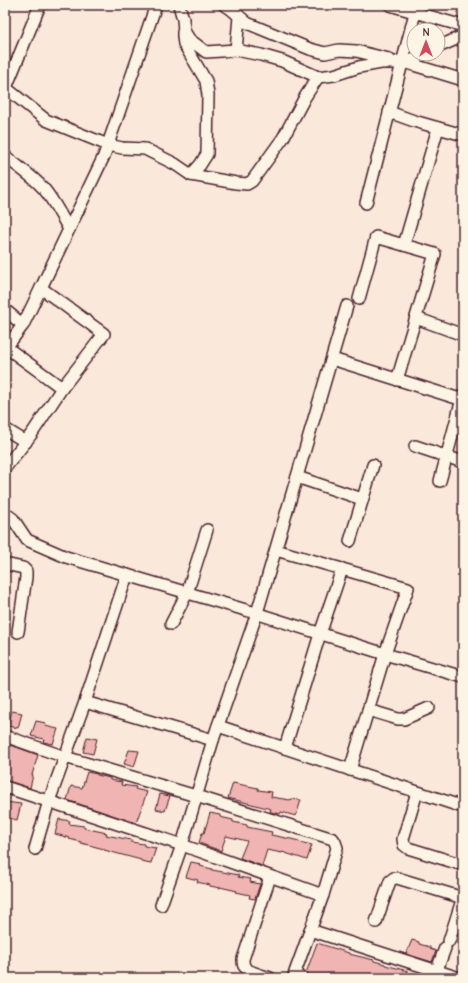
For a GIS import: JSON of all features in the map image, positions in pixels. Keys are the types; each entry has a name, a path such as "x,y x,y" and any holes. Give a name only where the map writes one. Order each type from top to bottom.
{"street":[{"path":"40,5 5,89 46,120 108,145 122,148 145,149 175,164 191,175 236,183 247,184 252,181 283,138 305,97 318,77"},
{"path":"62,388 10,350 5,349 23,325 104,156 156,5"},
{"path":"178,5 183,19 184,31 182,37 184,44 206,81 208,95 207,154 200,166 191,175"},
{"path":"224,5 247,23 310,49 325,53 339,50 356,51 402,61 463,80"},
{"path":"390,5 416,9 463,26"},
{"path":"366,203 416,9"},
{"path":"236,50 239,16"},
{"path":"184,31 189,39 206,52 236,50 261,54 282,61 318,77 334,75 359,67 406,60"},
{"path":"446,43 463,36"},
{"path":"389,112 463,135"},
{"path":"404,245 438,128"},
{"path":"5,156 28,174 43,189 69,229"},
{"path":"358,299 376,237 435,254 397,380"},
{"path":"5,468 26,442 62,388 104,334 41,288"},
{"path":"161,905 182,845 213,740 257,614 347,306"},
{"path":"5,310 23,325"},
{"path":"416,318 463,335"},
{"path":"332,359 397,380 463,398 440,481"},
{"path":"5,428 26,442"},
{"path":"415,446 463,462"},
{"path":"350,542 372,464"},
{"path":"297,477 362,499"},
{"path":"5,513 13,519 27,540 66,557 385,654 463,676"},
{"path":"172,624 187,593 207,530"},
{"path":"276,550 408,588 385,654 350,770"},
{"path":"5,564 22,568 26,571 18,632"},
{"path":"285,748 320,634 342,569"},
{"path":"35,850 49,802 85,702 127,575"},
{"path":"85,702 213,740"},
{"path":"368,710 398,719 404,719 429,708"},
{"path":"218,726 463,807"},
{"path":"5,736 65,757 333,839 336,842 337,848 323,895 310,930 297,977"},
{"path":"5,787 182,845 323,895"},
{"path":"417,792 403,839 404,845 408,848 463,865"},
{"path":"267,977 245,968 243,959 270,877"},
{"path":"376,922 390,881 394,878 463,898 435,974"},
{"path":"310,930 435,974 459,978"}],"building":[{"path":"12,711 22,713 18,728 8,726"},
{"path":"36,721 46,723 45,726 58,729 53,744 43,742 44,739 31,736"},
{"path":"87,737 97,739 93,754 83,752"},
{"path":"5,743 38,755 30,788 5,780"},
{"path":"129,750 139,751 134,767 124,764"},
{"path":"87,772 110,778 110,780 122,782 121,785 136,787 135,789 147,792 136,823 67,800 71,786 82,788"},
{"path":"233,783 272,792 271,797 301,800 296,816 281,812 280,814 270,812 271,809 228,798"},
{"path":"160,794 170,796 165,811 156,809"},
{"path":"5,802 21,804 17,820 5,817"},
{"path":"210,813 233,820 233,822 247,825 247,827 272,832 271,835 312,845 307,860 282,852 267,850 262,866 240,858 247,841 226,836 221,851 199,843 202,833 204,833"},
{"path":"59,819 70,821 69,824 84,826 84,828 107,833 106,835 131,840 131,842 156,848 151,863 55,834"},
{"path":"191,862 201,864 200,866 212,870 239,875 238,877 251,879 250,882 260,884 255,899 249,898 250,895 220,887 210,886 197,882 198,880 186,877"},
{"path":"412,940 436,951 432,962 406,954"},
{"path":"317,943 408,971 406,978 311,978 306,973"}]}
